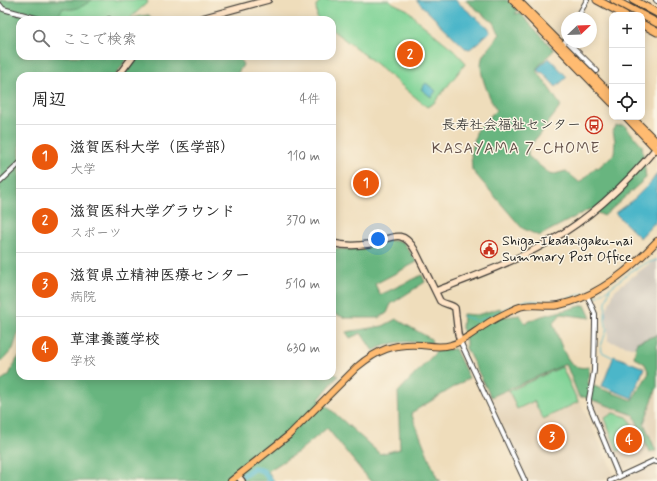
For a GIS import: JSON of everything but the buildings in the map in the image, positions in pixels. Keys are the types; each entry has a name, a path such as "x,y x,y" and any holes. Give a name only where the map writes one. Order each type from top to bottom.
{"highway":[{"path":"597,0 619,12"},
{"path":"614,0 657,23"},
{"path":"633,0 657,13"},
{"path":"645,26 657,32"}],"main road":[{"path":"512,0 561,39"},
{"path":"518,0 561,38"},
{"path":"570,48 609,92"},
{"path":"570,48 609,99"},
{"path":"629,120 657,147"},
{"path":"634,120 657,147"},
{"path":"231,481 240,478 289,435 357,367 369,357 381,350 412,344 443,347 453,345 486,324 519,307 531,304 550,306 560,305 587,296 612,281 640,259 657,241"}],"street":[{"path":"210,16 268,0"},
{"path":"580,12 587,0"},
{"path":"0,6 3,9 28,16"},
{"path":"572,48 598,71"},
{"path":"121,72 130,60"},
{"path":"436,292 507,263 546,244 567,231 614,193 646,161 657,147"},
{"path":"0,182 16,167"},
{"path":"336,244 362,245 393,236 406,238 411,243 440,301 443,304 452,305 455,308 460,341 525,481"},
{"path":"587,296 595,314 594,371 589,399 619,477"},
{"path":"610,481 653,461 657,462"}],"shaded area":[{"path":"657,258 657,335 637,342 635,348 608,341 608,327 605,314 615,290"},
{"path":"563,365 614,474 600,481 528,481 489,399"},
{"path":"657,389 657,455 620,471 593,404 593,396 635,414 643,426"},
{"path":"656,463 657,481 619,481"}],"green space":[{"path":"0,0 147,0 148,2 132,16 16,16"},
{"path":"0,0 92,0 74,9 63,8 58,16 16,16 16,60 126,60 118,72 16,72 16,340 13,349 0,363"},
{"path":"322,0 390,0 408,10 418,21 454,50 466,63 434,103 427,107 369,58 336,33 336,16 317,16 316,5"},
{"path":"465,0 507,0 518,10 515,14 520,13 554,50 536,69 561,106 528,149 528,156 551,175 566,171 580,183 596,167 598,168 614,154 615,141 613,131 616,126 624,125 642,145 646,178 604,216 590,209 539,236 522,228 472,170 471,154 477,129 496,110 484,82 481,67 482,60 484,54 500,34 495,24"},
{"path":"134,60 241,60 243,65 239,72 126,72"},
{"path":"388,240 403,242 417,262 375,284 380,295 422,275 425,282 391,304 387,313 379,318 346,318 336,314 336,248 354,249"},
{"path":"585,305 591,318 561,314 553,323 563,349 571,363 575,366 584,368 589,367 588,384 632,400 649,373 645,364 634,357 637,342 657,335 657,387 644,423 656,451 649,452 634,415 584,397 579,397 566,364 491,397 466,348 466,341 462,328 463,314 477,315 500,308 505,317 520,315 525,323 542,316"},
{"path":"396,319 431,339 432,343 402,342 381,347 373,351 361,333 350,338 346,332 383,326"},
{"path":"455,349 469,378 411,413 437,478 441,481 370,481 327,428 298,452 268,471 274,481 0,481 0,381 9,375 16,361 16,380 335,380 319,399 380,454 400,449 398,392 438,350"},
{"path":"562,367 578,402 543,419 534,401 517,409 509,391"},
{"path":"613,413 629,419 639,440 638,442 618,451 605,418"}],"water":[{"path":"416,0 455,0 487,27 490,32 470,49 465,48"},
{"path":"549,58 567,77 556,87 542,72 541,73 537,69"},
{"path":"426,83 436,91 431,97 421,89"},
{"path":"657,173 657,220 640,238 615,213 634,199 652,181"},
{"path":"614,356 644,368 632,398 602,386"}],"waterway":[{"path":"614,358 602,352 601,346 607,329 605,320 606,302 610,288 631,271 646,263 657,260"},
{"path":"594,297 610,288"},
{"path":"463,316 477,321 527,300 555,303 584,293"},
{"path":"243,476 254,468 263,471 271,481"}],"place":[{"name":"滋賀医科大学グラウンド","path":"410,54"},
{"name":"長寿社会福祉センター","path":"594,125"},
{"name":"滋賀医科大学（医学部）","path":"366,183"},
{"name":"Shiga-Ikadaigaku-nai Summary Post Office","path":"489,249"},
{"name":"滋賀県立精神医療センター","path":"552,437"},
{"name":"草津養護学校","path":"629,440"}],"district":[{"name":"KASAYAMA 7-CHOME","path":"516,149"}]}
